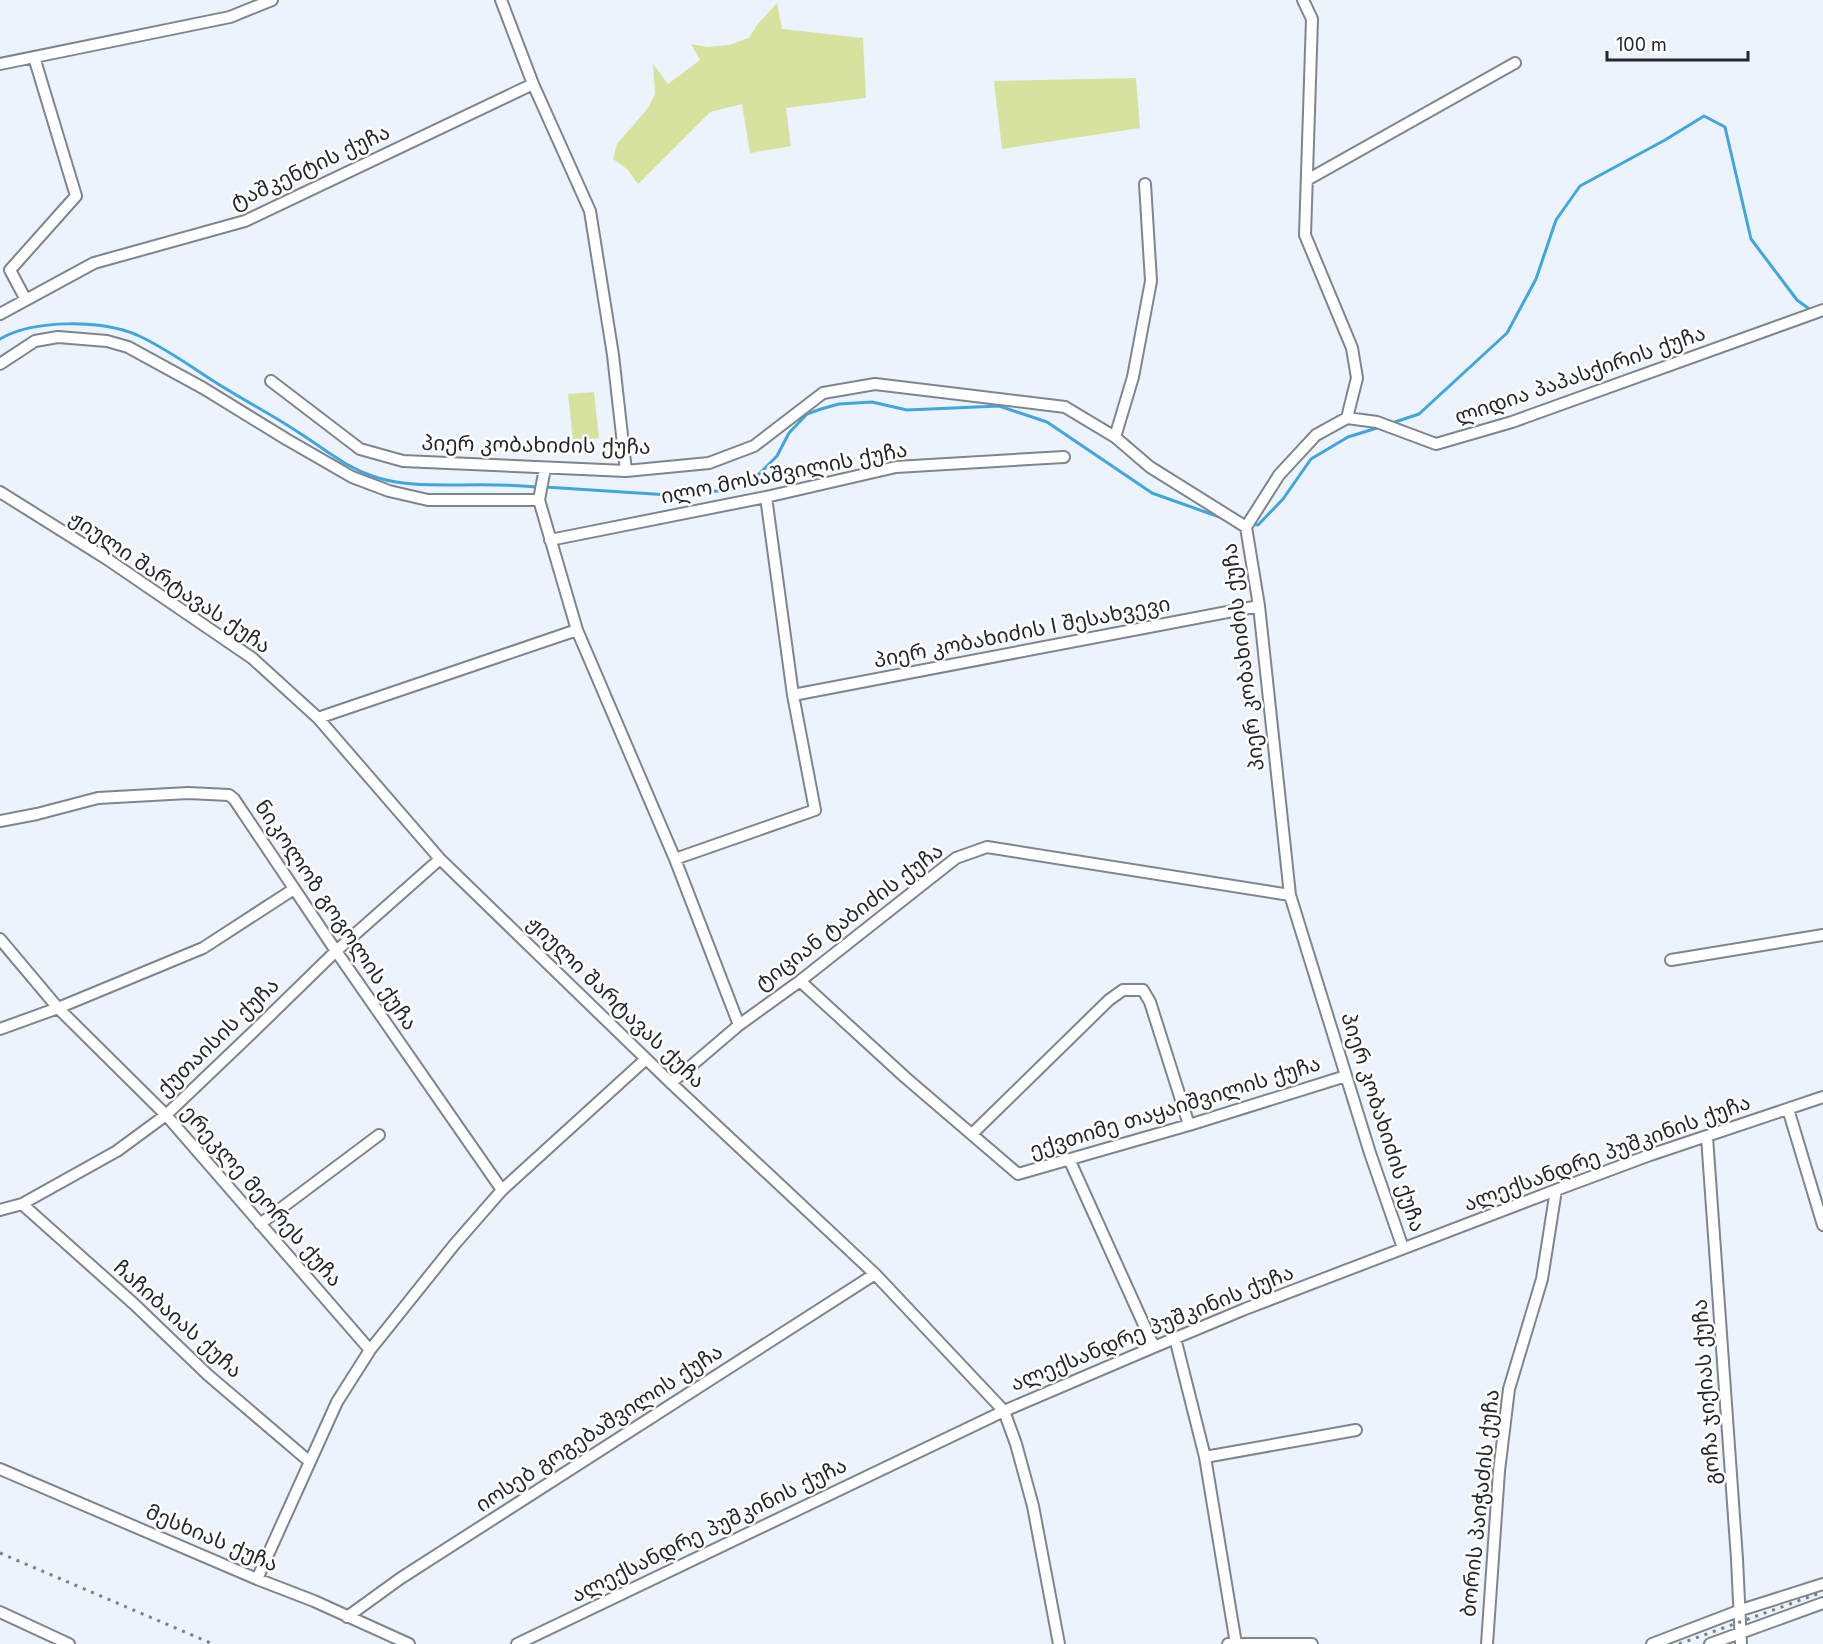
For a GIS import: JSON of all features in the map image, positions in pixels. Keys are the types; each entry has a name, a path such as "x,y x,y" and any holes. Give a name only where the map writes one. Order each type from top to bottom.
{"street":[{"path":"0,64 230,17 272,0"},
{"path":"501,0 533,84 590,211 613,355 626,471"},
{"path":"1246,527 1279,475 1316,435 1347,418 1357,378 1352,348 1305,235 1312,19 1303,0"},
{"path":"26,300 10,270 76,196 34,57"},
{"path":"1307,180 1515,63"},
{"name":"ტაშკენტის ქუჩა","path":"0,314 94,263 245,221 533,84"},
{"path":"1115,437 1133,377 1151,281 1145,184"},
{"name":"ლიდია პაპასქირის ქუჩა","path":"1347,418 1377,422 1436,444 1512,422 1823,310"},
{"path":"0,364 35,341 58,337 106,341 128,347 203,388 286,440 352,477 389,491 428,500 539,499"},
{"name":"პიერ კობახიძის ქუჩა","path":"272,381 360,449 403,461 626,471 709,463 754,446 824,393 875,384 1065,407 1115,437 1150,467 1246,527 1259,606 1290,895 1370,1153 1403,1248"},
{"name":"ილო მოსაშვილის ქუჩა","path":"550,540 766,498 896,467 1064,457"},
{"path":"545,468 539,499 577,630 675,859 739,1025"},
{"name":"ჟიული შარტავას ქუჩა","path":"0,492 107,559 252,658 318,718 440,859 671,1083 875,1274 1004,1411 1016,1444 1033,1506 1059,1644"},
{"path":"675,859 815,810 793,695 766,498"},
{"name":"პიერ კობახიძის I შესახვევი","path":"793,695 1259,606"},
{"path":"318,718 577,630"},
{"name":"ნიკოლოზ გოგოლის ქუჩა","path":"0,821 98,798 188,793 229,795 234,799 501,1190"},
{"name":"ტიციან ტაბიძის ქუჩა","path":"671,1083 739,1025 800,981 956,858 987,848 1290,895"},
{"name":"ქუთაისის ქუჩა","path":"0,1210 22,1204 117,1151 166,1115 336,951 440,859"},
{"path":"0,1029 58,1008 203,948 294,889"},
{"path":"1671,960 1823,935"},
{"name":"ერეკლე მეორეს ქუჩა","path":"0,939 58,1008 166,1115 370,1350"},
{"name":"ექვთიმე თაყაიშვილის ქუჩა","path":"800,981 1018,1174 1189,1125 1347,1076"},
{"path":"972,1134 1108,1000 1123,990 1143,990 1150,1002 1189,1125"},
{"path":"257,1579 337,1402 370,1350 501,1190 646,1059"},
{"name":"ალექსანდრე პუშკინის ქუჩა","path":"517,1644 1004,1411 1175,1338 1403,1248 1650,1155 1823,1097"},
{"path":"1788,1109 1823,1225"},
{"path":"260,1224 379,1136"},
{"name":"გოჩა ჯიქიას ქუჩა","path":"1707,1137 1741,1610 1741,1644"},
{"path":"1069,1159 1154,1347"},
{"name":"ბორის პაიჭაძის ქუჩა","path":"1487,1644 1499,1471 1509,1389 1542,1279 1556,1190"},
{"name":"ჩაჩიბაიას ქუჩა","path":"22,1204 134,1304 208,1375 310,1462"},
{"name":"იოსებ გოგებაშვილის ქუჩა","path":"347,1617 401,1578 875,1274"},
{"path":"1175,1338 1205,1457 1236,1644"},
{"path":"1205,1457 1356,1430"},
{"name":"მესხიას ქუჩა","path":"0,1469 257,1579 314,1601 409,1644"},
{"path":"1652,1644 1741,1610 1823,1584"},
{"path":"1710,1644 1823,1603"},
{"path":"0,1612 69,1644"},
{"path":"1228,1644 1312,1644"}],"green space":[{"path":"777,3 782,29 863,38 866,98 786,108 791,146 750,153 742,104 710,112 638,184 627,169 613,159 617,144 648,108 655,94 653,64 668,84 700,60 691,44 707,47 729,45 749,38 757,25"},
{"path":"1136,78 1140,128 1002,149 994,81"},
{"path":"594,392 599,438 573,440 568,394"}],"waterway":[{"path":"1392,423 1419,414 1507,333 1536,279 1556,220 1580,186 1704,116 1725,127 1751,239 1797,300 1812,311"},
{"path":"0,339 14,332 49,325 87,324 122,330 137,335 167,351 336,458 364,473 386,480 418,484 538,487"},
{"path":"545,487 669,495 730,490 756,477 777,456 789,433 807,414 821,409 839,404 872,402 907,410 999,406 1047,422 1152,493 1225,519"},
{"path":"1252,524 1258,525 1283,499 1311,459 1348,437 1380,427"}],"railway":[{"path":"0,1553 213,1644"},
{"path":"1679,1644 1823,1592"}]}
